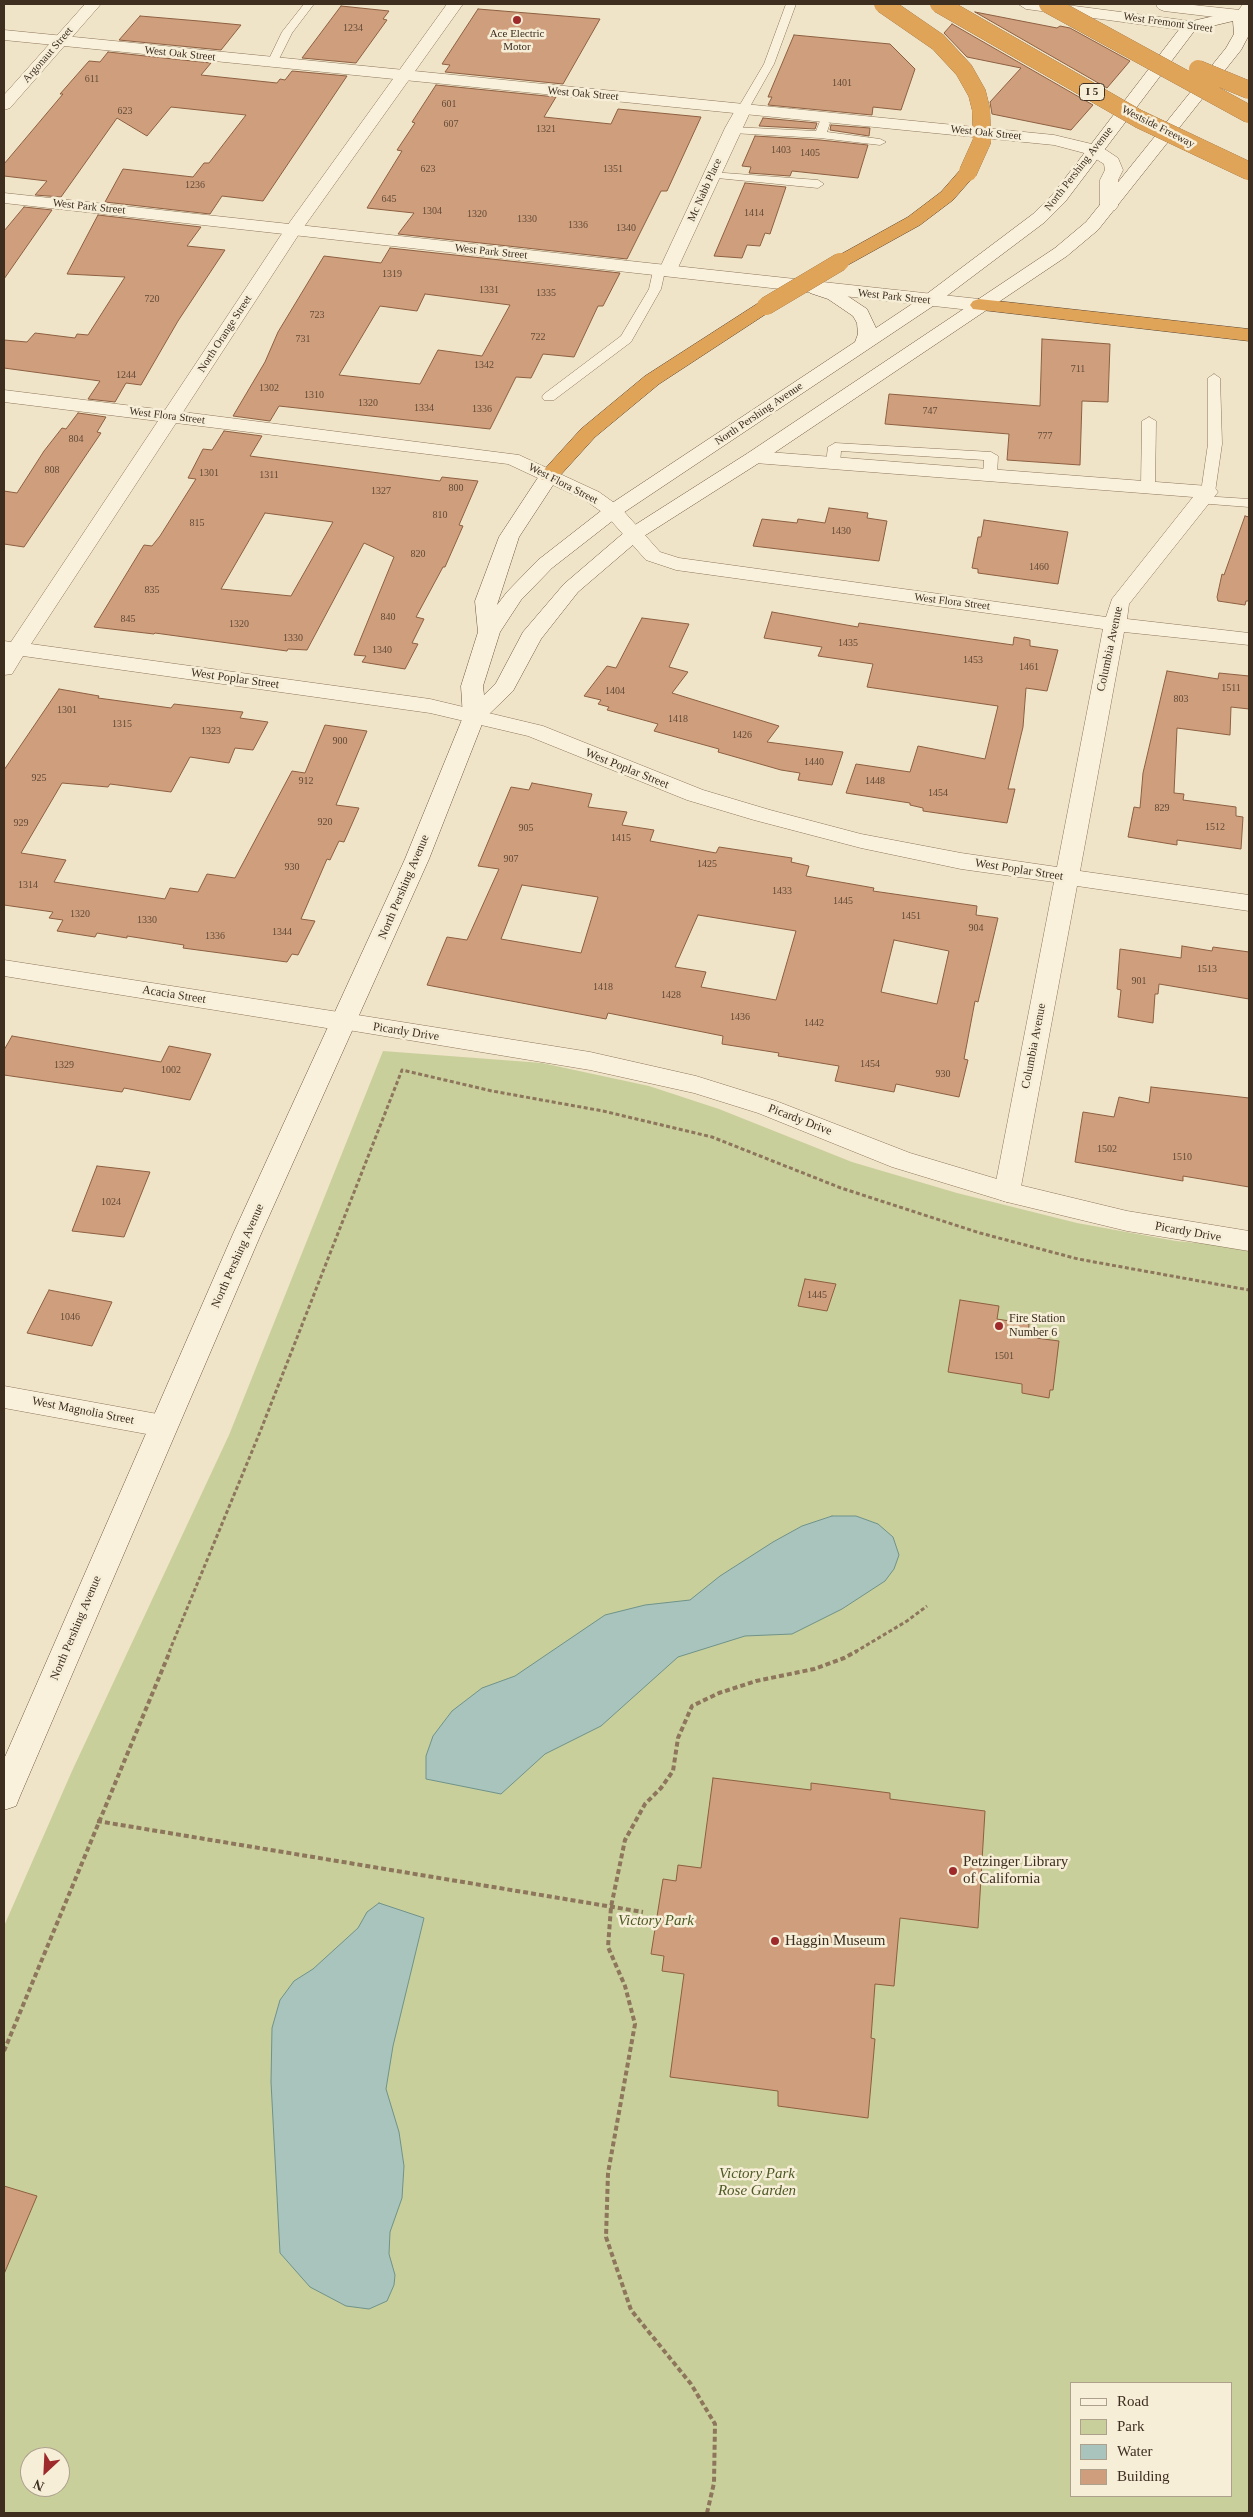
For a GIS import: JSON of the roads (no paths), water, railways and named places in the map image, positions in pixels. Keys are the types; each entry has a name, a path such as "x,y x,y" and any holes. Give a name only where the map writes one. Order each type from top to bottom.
{"highway":[{"path":"549,476 588,433 652,380 766,306 914,220 947,196 968,172 982,141 981,109 977,93 964,70 938,42 884,4"},
{"name":"Westside Freeway","path":"939,4 1139,119 1249,171"},
{"path":"1048,4 1249,114"},
{"path":"1077,20 1249,90"},
{"path":"979,305 1249,335"}],"street":[{"name":"Argonaut Street","path":"4,105 93,4"},
{"name":"North Orange Street","path":"4,669 10,648 170,417 293,230 455,4"},
{"name":"West Fremont Street","path":"1026,4 1246,35"},
{"name":"West Fremont Street","path":"1149,4 1245,12"},
{"path":"1190,26 1245,12 1246,35"},
{"name":"North Pershing Avenue","path":"474,717 472,686 489,632 514,596 544,564 613,511 930,300 1039,218 1059,198 1190,26"},
{"name":"North Pershing Avenue","path":"4,1796 246,1234 345,1022 417,859 474,717 505,686 531,637 571,588 634,534 755,457 979,305 1061,252 1092,226 1246,35"},
{"name":"West Oak Street","path":"4,36 1054,140 1094,150 1112,162 1114,170 1110,180 1110,206"},
{"name":"Mc Nabb Place","path":"663,272 744,108"},
{"name":"West Park Street","path":"4,198 816,289 979,305"},
{"path":"816,289 834,295 860,312 866,323 867,334 863,345"},
{"path":"831,366 829,384 762,430 752,443 755,457 1148,488 1205,496"},
{"name":"West Flora Street","path":"4,396 512,459 592,496 613,511 653,556 702,569 1114,624 1249,639"},
{"path":"489,632 486,601 509,537 549,476"},
{"name":"Columbia Avenue","path":"1007,1192 1119,603 1205,496"},
{"name":"West Poplar Street","path":"10,648 430,706 535,731 650,778 762,816 861,841 961,861 1249,902"},
{"name":"Acacia Street","path":"4,968 345,1022"},
{"name":"Picardy Drive","path":"345,1022 590,1061 696,1084 768,1108 901,1160 1007,1192 1127,1221 1249,1241"},
{"name":"West Magnolia Street","path":"4,1397 163,1426"}],"lane":[{"path":"272,63 288,32 309,4"},
{"path":"744,108 769,64 791,4"},
{"path":"820,135 826,117"},
{"path":"732,130 820,135 880,142"},
{"path":"711,175 818,184"},
{"path":"549,397 626,339 637,323 663,272"},
{"path":"1214,378 1215,444 1205,496 1249,503"},
{"path":"1148,488 1149,421"}],"water":[{"path":"832,1516 856,1516 878,1524 893,1537 899,1555 894,1569 885,1581 842,1609 792,1634 745,1636 678,1657 601,1726 545,1754 501,1794 426,1779 426,1756 433,1736 452,1711 482,1688 515,1676 605,1615 645,1605 690,1600 720,1576 773,1542 802,1526"},
{"path":"379,1903 424,1918 393,2046 386,2089 399,2132 404,2166 402,2198 390,2232 389,2254 395,2275 394,2285 387,2301 369,2309 346,2306 310,2287 280,2253 271,2082 272,2028 280,2000 294,1981 313,1969 358,1928 367,1912"}],"place":[{"name":"Ace Electric Motor","path":"517,20"},
{"name":"Fire Station Number 6","path":"999,1326"},
{"name":"Petzinger Library of California","path":"953,1871"},
{"name":"Haggin Museum","path":"775,1941"}],"park label":[{"name":"Victory Park","path":"656,1921"},
{"name":"Victory Park Rose Garden","path":"757,2182"}]}
